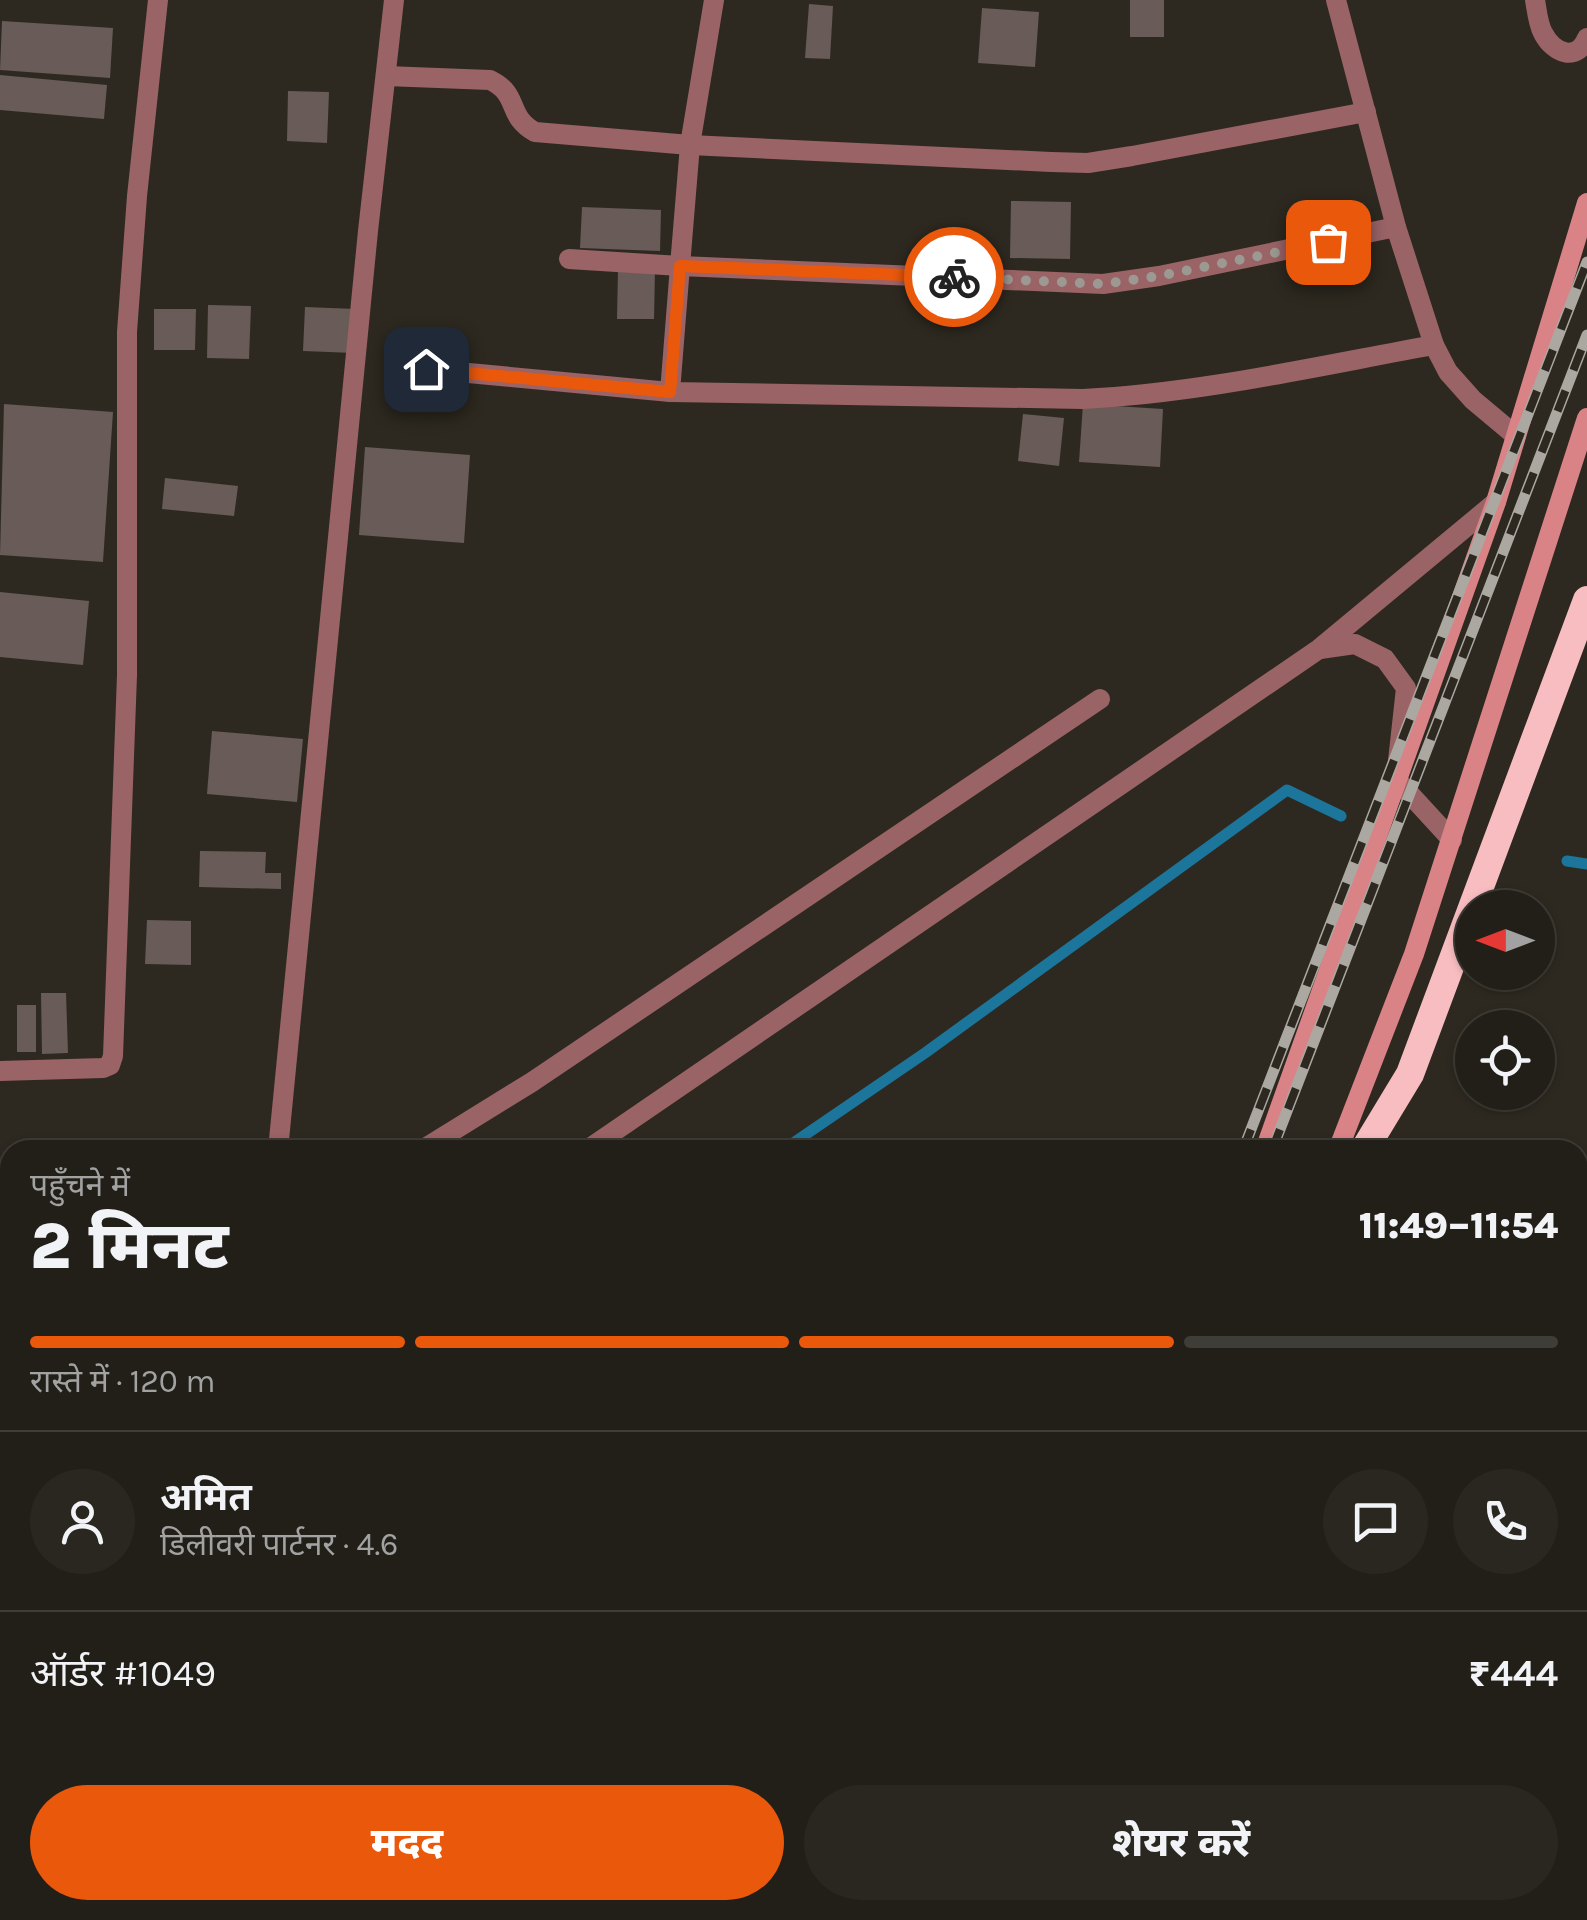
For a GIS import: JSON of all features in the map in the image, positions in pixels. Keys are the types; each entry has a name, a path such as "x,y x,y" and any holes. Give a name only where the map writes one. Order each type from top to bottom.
{"highway":[{"path":"1370,1140 1410,1074 1587,600"}],"main road":[{"path":"1269,1140 1496,502 1587,203"},
{"path":"1342,1140 1414,954 1587,418"}],"street":[{"path":"0,1071 103,1068 110,1065 113,1056 127,676 127,332 158,0"},
{"path":"279,1140 394,0"},
{"path":"670,392 690,145 714,0"},
{"path":"1336,0 1396,228 1434,345 1448,372 1473,400 1516,436"},
{"path":"1535,0 1542,32 1553,47 1576,54 1587,38"},
{"path":"386,76 490,80 511,97 514,114 522,124 536,132 690,145 1088,162 1366,112"},
{"path":"568,259 1103,284 1396,228"},
{"path":"426,369 670,392 1083,398 1145,396 1434,345"},
{"path":"602,1140 1318,649 1496,502"},
{"path":"1318,649 1355,644 1385,660 1406,688 1396,779 1452,840"},
{"path":"438,1140 532,1082 1100,699"}],"building":[{"path":"1130,0 1164,0 1164,37 1130,37"},
{"path":"809,4 833,6 830,59 805,58"},
{"path":"982,8 1039,12 1035,67 978,63"},
{"path":"2,21 113,28 110,78 0,70"},
{"path":"0,75 107,85 104,119 0,110"},
{"path":"288,91 329,92 327,143 287,141"},
{"path":"1011,201 1071,202 1070,259 1010,258"},
{"path":"582,207 661,210 660,251 580,248"},
{"path":"618,269 655,269 654,319 617,319"},
{"path":"208,305 251,306 249,359 207,358"},
{"path":"305,307 356,309 354,353 303,351"},
{"path":"154,309 196,309 195,350 154,350"},
{"path":"4,404 113,412 103,562 0,555"},
{"path":"1083,404 1163,409 1160,467 1079,462"},
{"path":"1023,414 1064,418 1059,466 1018,461"},
{"path":"365,447 470,455 464,543 359,535"},
{"path":"165,478 238,486 234,516 162,509"},
{"path":"0,592 89,601 83,665 0,657"},
{"path":"212,731 303,739 297,802 207,794"},
{"path":"200,851 266,852 265,873 281,873 281,889 199,887"},
{"path":"147,920 191,921 191,965 145,964"},
{"path":"41,993 66,993 68,1053 42,1054"},
{"path":"17,1005 36,1005 36,1052 17,1052"}],"waterway":[{"path":"798,1140 925,1053 1287,790 1341,816"},
{"path":"1567,861 1587,864"}],"railway":[{"path":"1247,1140 1587,262"},
{"path":"1276,1140 1587,335"}],"way so far":[{"path":"954,277 1103,284 1328,242"}],"route":[{"path":"426,369 670,392 680,266 954,277"}]}
